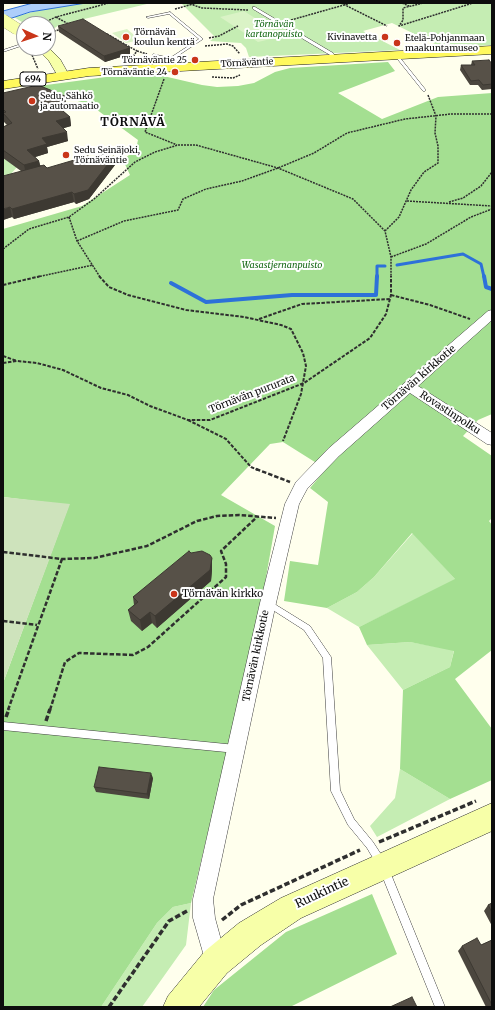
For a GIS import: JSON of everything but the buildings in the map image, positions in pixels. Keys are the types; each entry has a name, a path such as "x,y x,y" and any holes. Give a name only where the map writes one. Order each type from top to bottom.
{"main road":[{"name":"Törnäväntie","path":"3,85 63,75 170,66 492,50"}],"street":[{"path":"3,20 16,29"},
{"path":"51,56 63,75"},
{"name":"Törnävän kirkkotie","path":"216,962 203,909 203,899 268,603 292,504 301,486 334,452 486,319"},
{"name":"Rovastinpolku","path":"409,386 492,440"},
{"name":"Ruukintie","path":"180,1007 216,962 250,934 291,908 383,865 492,818"}],"lane":[{"path":"254,8 332,54 334,58"},
{"path":"148,17 170,13 200,39 170,66 154,55"},
{"path":"3,51 16,47"},
{"path":"396,55 424,90"},
{"path":"79,163 117,152"},
{"path":"268,603 307,628 327,657 336,791 351,822 383,865 440,1007"},
{"path":"3,725 236,749"}],"path":[{"path":"56,17 109,3"},
{"path":"170,13 188,4 197,3"},
{"path":"341,3 387,26"},
{"path":"279,24 343,4 351,3"},
{"path":"402,3 409,7"},
{"path":"423,3 403,8 403,20 399,26 473,3"},
{"path":"188,4 245,11 254,8"},
{"path":"56,17 72,26 56,31"},
{"path":"200,39 219,36 238,26"},
{"path":"102,31 137,51 134,55"},
{"path":"204,46 210,44 226,44 238,50 241,56"},
{"path":"33,56 40,78"},
{"path":"170,66 145,132 178,145"},
{"path":"3,249 29,229 69,217 94,199 135,162 155,152 178,145 196,145 278,168 336,190 353,199 385,230 399,217 406,201 424,172 438,163 438,146 435,133 436,116 429,96 424,90"},
{"path":"77,241 124,221 178,210 183,199 206,189 242,181 278,168 314,153 347,133 405,119 451,114 492,114"},
{"path":"447,202 463,198 481,186 492,172"},
{"path":"406,201 447,202 492,208"},
{"path":"391,256 426,244 471,217 492,208"},
{"path":"69,217 77,241 100,278 109,286 128,295 186,310 257,319 291,329 303,353 306,366 304,383 283,442"},
{"name":"Törnävän pururata","path":"3,363 37,363 63,370 101,388 128,395 150,406 188,420 210,420 304,383 370,338 386,314 391,295 391,256 385,230"},
{"path":"3,285 93,265"},
{"path":"391,295 453,312 486,319"},
{"path":"257,319 302,304 390,299"},
{"path":"3,356 17,362"},
{"path":"188,420 226,440 252,467 301,486"},
{"path":"3,552 62,559 94,558 147,546 197,521 217,516 258,516 288,519"},
{"path":"43,730 65,662 79,653 133,655 148,647 226,577 226,564 221,551 258,516"},
{"path":"3,725 37,625 62,559"},
{"path":"3,621 37,625"},
{"path":"109,1007 169,921 185,911 203,909"}],"green space":[{"path":"86,3 151,3 59,25 56,27 56,16 18,16 48,8"},
{"name":"Törnävän kartanopuisto","path":"181,3 492,3 492,45 443,48 392,23 363,31 400,50 249,57 246,48 241,43 210,41 215,37"},
{"path":"244,11 283,36 258,42 220,17"},
{"name":"Törnävän koulun kenttä","path":"127,29 140,40 126,43 112,33"},
{"name":"Wasastjernanpuisto","path":"388,62 395,71 338,93 382,119 438,97 492,93 492,414 478,420 463,436 492,456 492,518 489,521 492,525 492,650 455,679 492,729 492,780 450,799 400,769 403,690 450,667 454,651 410,642 367,645 359,627 455,579 412,533 374,577 357,592 327,608 284,601 290,561 318,565 328,502 310,488 326,469 283,442 270,444 221,495 275,526 258,623 191,903 173,907 157,923 101,1007 3,1007 3,683 69,505 3,497 3,229 82,206 130,175 123,160 136,149 138,140 89,104 51,94 39,86 106,77 159,75 202,85 217,87 238,86 254,83 275,72 290,68"},
{"path":"3,158 17,167 10,175 3,176"},
{"path":"3,497 70,504 3,683"},
{"path":"413,533 456,580 359,627 327,608 357,592 374,577"},
{"path":"410,642 454,650 450,667 403,690 367,645"},
{"path":"400,769 450,799 377,837 370,826 395,798"},
{"path":"372,894 397,954 290,1007 203,1007 214,990 286,932"},
{"path":"191,903 186,945 142,1007 101,1007 157,923 173,907"}],"water":[{"path":"33,3 86,3 30,12 3,21 3,11"}],"waterway":[{"path":"397,265 463,254 481,264 484,277"},
{"path":"377,276 377,266 385,266"},
{"path":"171,283 206,302 292,295 376,295 377,276"},
{"path":"484,276 486,287 492,289"}],"place":[{"name":"Törnävän koulun kenttä","path":"126,37"},
{"name":"Kivinavetta","path":"385,37"},
{"name":"Etelä-Pohjanmaan maakuntamuseo","path":"397,43"},
{"name":"Törnäväntie 25","path":"195,60"},
{"name":"Törnäväntie 24","path":"175,72"},
{"name":"Sedu, Sähkö ja automaatio","path":"32,101"},
{"name":"Sedu Seinäjoki, Törnäväntie","path":"66,155"},
{"name":"Törnävän kirkko","path":"174,594"}],"district":[{"name":"TÖRNÄVÄ","path":"133,123"}]}
